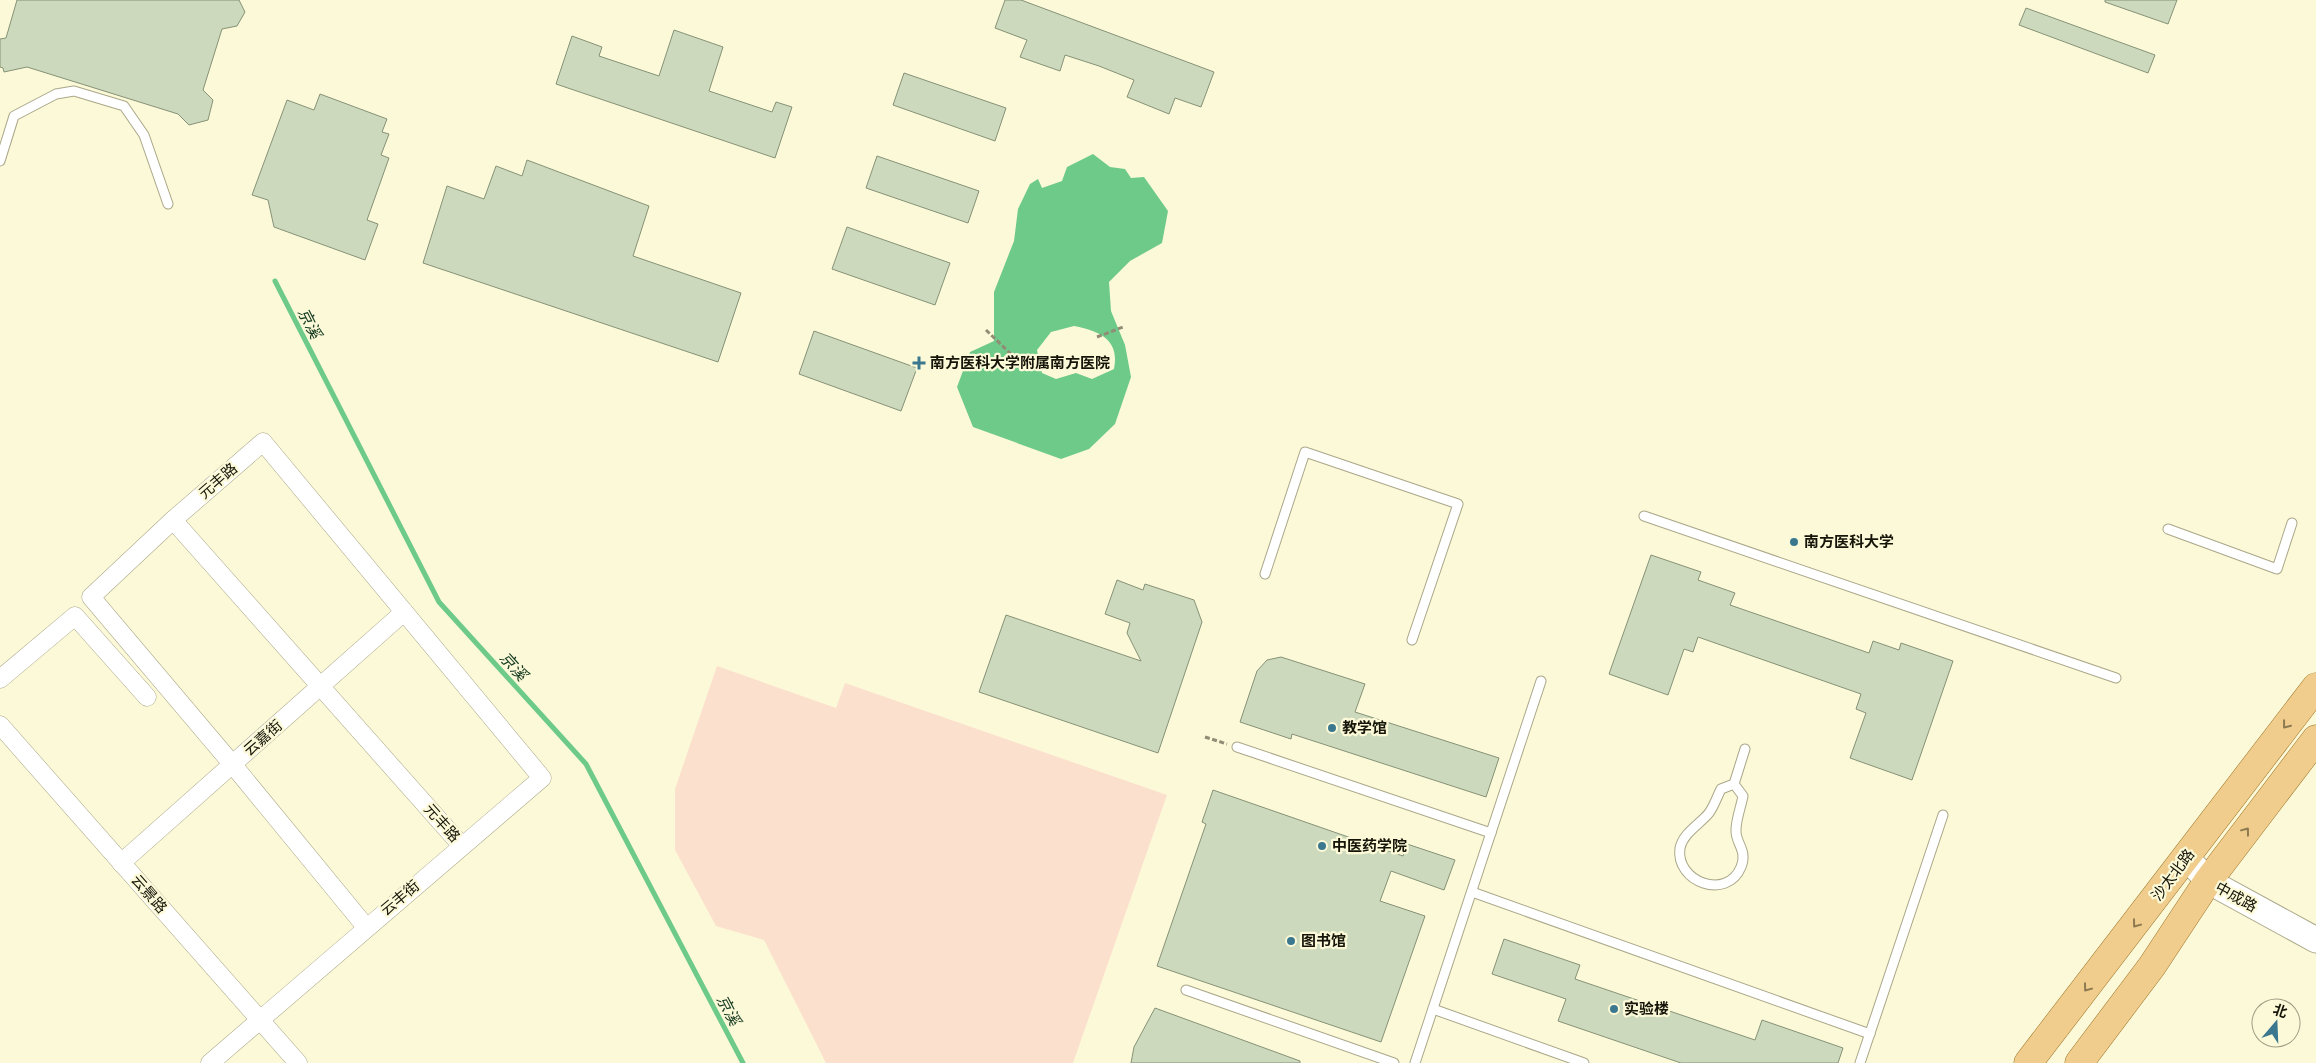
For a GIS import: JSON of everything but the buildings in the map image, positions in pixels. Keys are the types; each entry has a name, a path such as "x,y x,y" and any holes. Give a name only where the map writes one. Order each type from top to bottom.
{"main road":[{"name":"沙太北路","path":"2028,1063 2316,687"},
{"path":"2079,1063 2152,966 2213,876 2316,739"},
{"path":"2116,950 2152,966"}],"street":[{"name":"元丰路","path":"462,846 173,520 263,442 542,778"},
{"path":"173,520 91,597 233,764 366,927"},
{"name":"云嘉街","path":"121,863 404,612"},
{"path":"0,679 75,616 147,697"},
{"name":"云景路","path":"0,725 298,1063"},
{"name":"云丰街","path":"210,1063 366,927 542,778"},
{"name":"中成路","path":"2186,857 2316,940"},
{"name":"中成路","path":"2213,876 2316,925"}],"lane":[{"path":"0,161 14,116 56,94 74,90 124,106 144,135 168,204"},
{"path":"1265,574 1305,452 1458,504 1412,640"},
{"path":"1644,516 2116,678"},
{"path":"2168,529 2277,568 2292,523"},
{"path":"1415,1063 1541,681"},
{"path":"1237,747 1491,833"},
{"path":"1734,784 1745,748"},
{"path":"1734,784 1743,796 1735,832 1744,849 1741,867 1728,882 1711,886 1690,878 1680,860 1680,846 1690,830 1700,824 1711,811 1721,789 1734,784"},
{"path":"1860,1063 1943,815"},
{"path":"1472,892 1870,1034"},
{"path":"1186,990 1394,1063"},
{"path":"1432,1009 1584,1063"}],"path":[{"path":"1096,337 1122,327"},
{"path":"986,330 1014,357 1045,358"},
{"path":"1205,737 1237,747"}],"shaded area":[{"path":"1093,154 1110,167 1125,169 1131,178 1144,177 1168,211 1162,243 1130,261 1109,282 1111,311 1125,345 1131,377 1115,424 1089,449 1061,459 973,427 957,387 970,352 994,341 994,292 1014,241 1018,209 1030,184 1038,179 1042,188 1062,181 1067,167","holes":["1074,326 1092,331 1106,338 1114,350 1114,369 1092,379 1076,373 1056,379 1042,373 1037,350 1051,332"]},
{"path":"717,666 836,708 845,683 1167,795 1073,1063 826,1063 764,940 716,926 675,850 675,789"}],"waterway":[{"name":"京溪","path":"275,281 439,602 586,764 743,1063"}],"place":[{"name":"南方医科大学附属南方医院","path":"919,363"},
{"name":"南方医科大学","path":"1794,542"},
{"name":"教学馆","path":"1332,728"},
{"name":"中医药学院","path":"1322,846"},
{"name":"图书馆","path":"1291,941"},
{"name":"实验楼","path":"1614,1009"}]}
